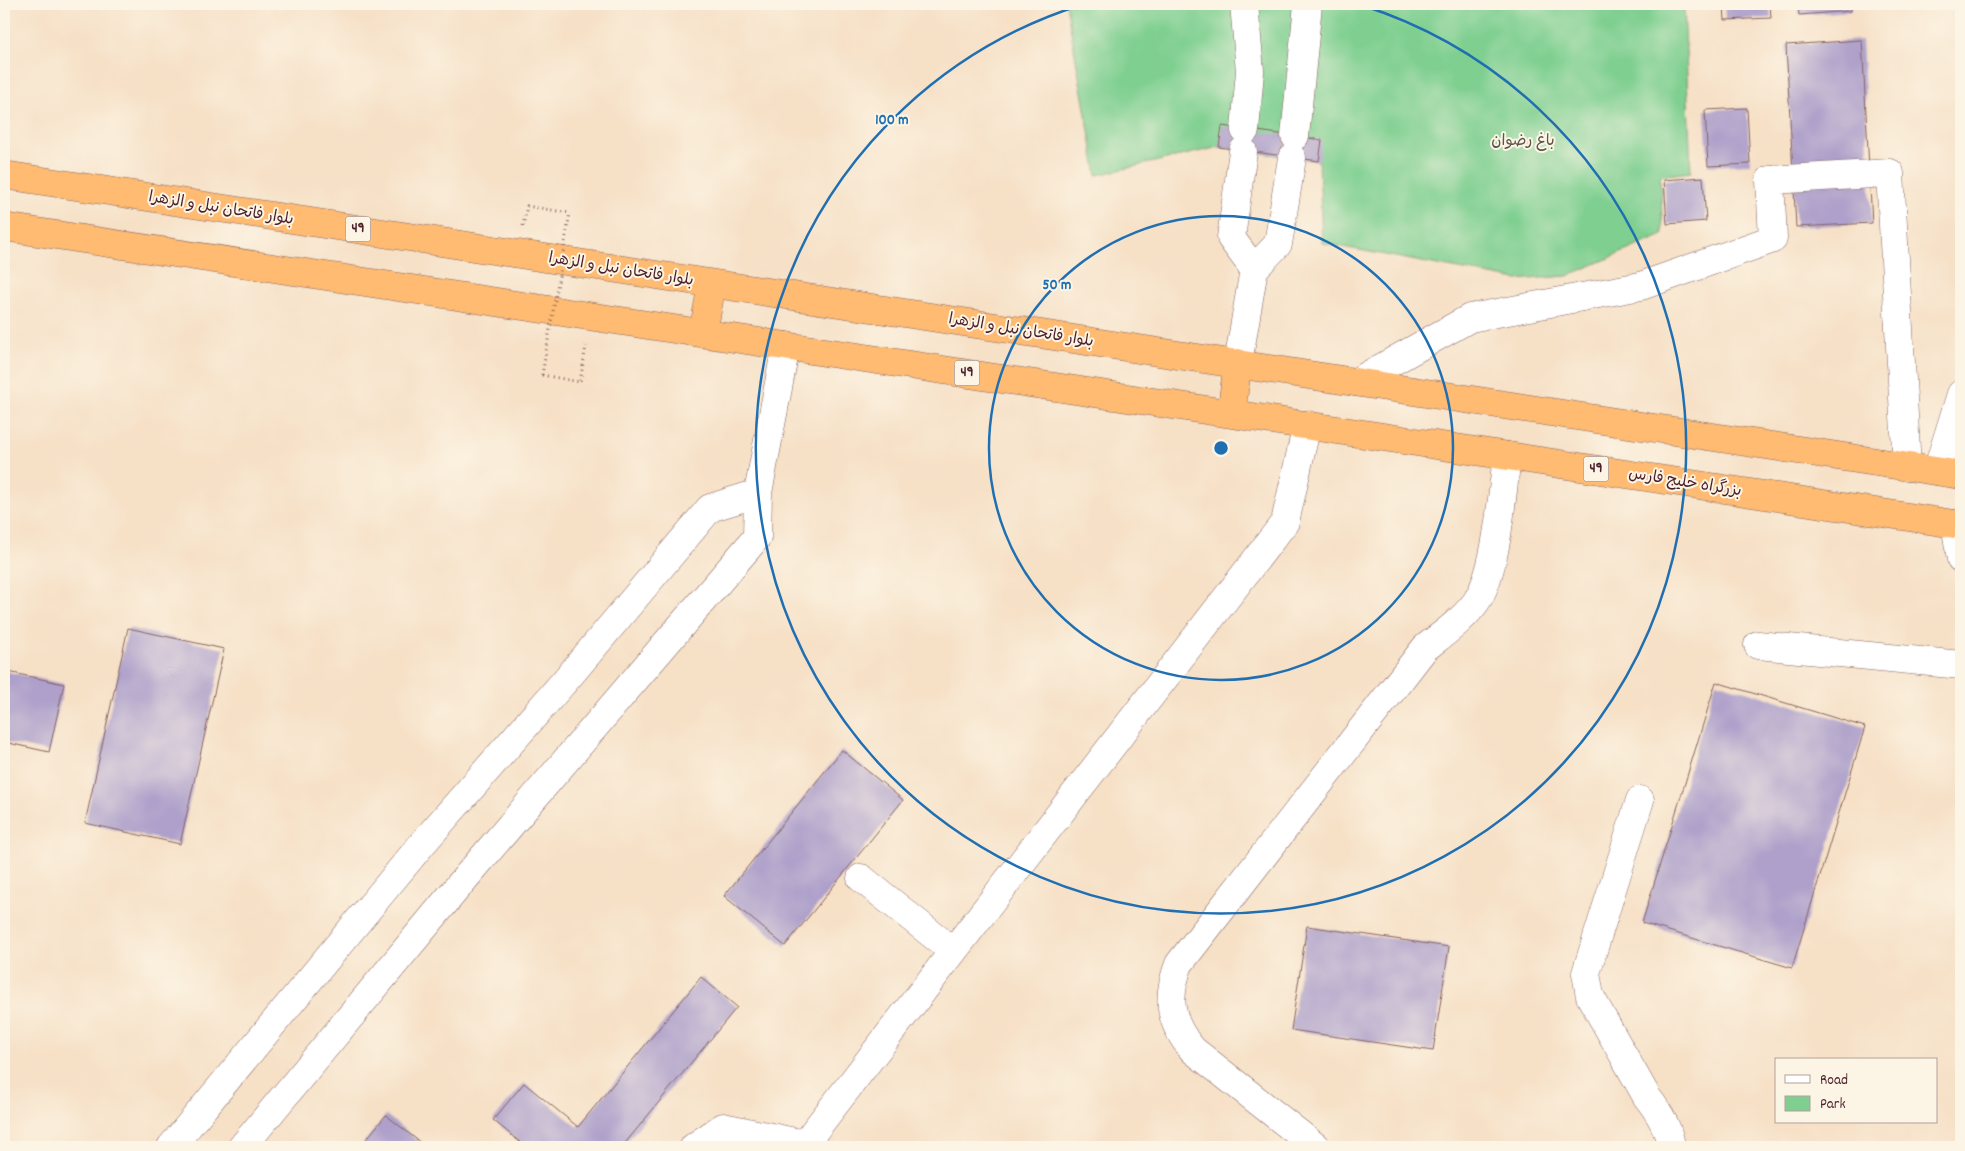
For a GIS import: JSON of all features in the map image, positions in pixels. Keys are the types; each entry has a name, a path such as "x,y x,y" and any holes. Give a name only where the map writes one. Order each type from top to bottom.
{"highway":[{"name":"بلوار فاتحان نبل و الزهرا","path":"4,175 1238,363"},
{"name":"49","path":"4,227 1231,413"},
{"path":"703,333 712,284"},
{"path":"1231,413 1238,363"},
{"name":"49","path":"1238,363 1949,473"},
{"name":"بزرگراه خلیج فارس","path":"1231,413 1958,525"}],"lane":[{"path":"1244,4 1250,71 1244,140 1231,238 1254,269"},
{"path":"1238,363 1254,269 1278,244 1293,147 1308,4"},
{"path":"1356,382 1470,318 1641,286 1773,239 1770,180 1890,173 1907,467"},
{"path":"242,1147 467,876 757,537 758,492 786,346"},
{"path":"1949,473 1961,394"},
{"path":"694,1147 723,1127 803,1146 1285,522 1306,425"},
{"path":"1316,1147 1193,1050 1176,1026 1172,1012 1170,996 1173,979 1178,964 1425,648 1455,625 1477,601 1491,568 1507,456"},
{"path":"171,1147 422,844 570,675 710,508 758,492"},
{"path":"1958,525 1961,559"},
{"path":"1758,644 1961,665"},
{"path":"1640,800 1586,973 1590,996 1647,1097 1658,1110 1665,1124 1671,1147"},
{"path":"861,878 953,951"}],"path":[{"path":"527,206 570,213 542,375 580,382 592,316"}],"green space":[{"name":"باغ رضوان","path":"1066,4 1684,4 1691,172 1660,176 1663,235 1567,276 1517,280 1322,243 1319,161 1219,147 1097,175"}],"building":[{"path":"1724,4 1770,4 1771,18 1725,20"},
{"path":"1798,4 1851,4 1851,11 1799,15"},
{"path":"1862,40 1872,223 1796,227 1786,45"},
{"path":"1747,108 1750,164 1708,166 1705,110"},
{"path":"1222,126 1322,140 1319,161 1219,147"},
{"path":"1703,177 1706,221 1667,224 1664,180"},
{"path":"128,628 224,649 180,844 85,823"},
{"path":"4,671 64,684 49,752 4,742"},
{"path":"1716,682 1865,727 1792,968 1642,923"},
{"path":"842,750 903,800 785,946 724,896"},
{"path":"1307,926 1449,947 1433,1051 1291,1030"},
{"path":"701,977 737,1007 622,1147 526,1147 493,1120 524,1083 578,1127"},
{"path":"386,1115 426,1147 360,1147"}]}
